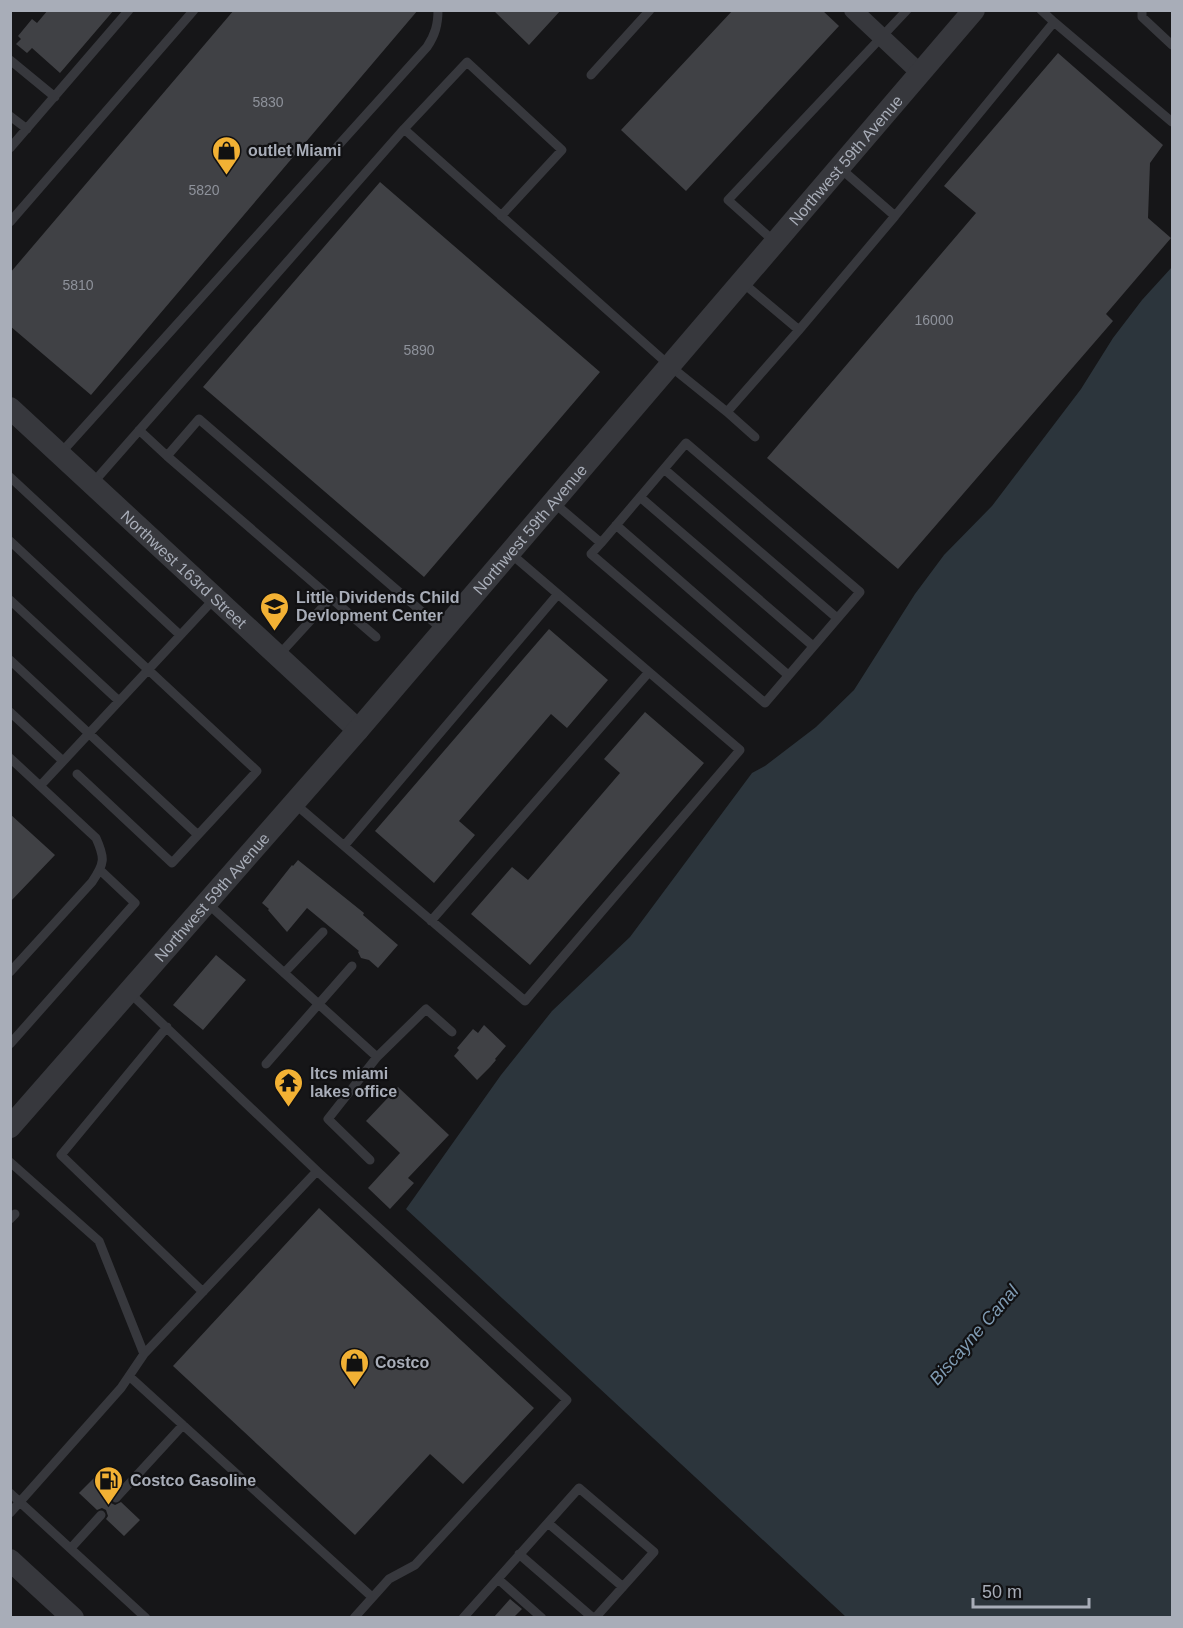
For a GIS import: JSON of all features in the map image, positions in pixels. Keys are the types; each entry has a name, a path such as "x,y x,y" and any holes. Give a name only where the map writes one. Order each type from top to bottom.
{"street":[{"path":"853,10 921,74"},
{"name":"Northwest 59th Avenue","path":"10,1127 358,730 974,10"},
{"name":"Northwest 163rd Street","path":"10,408 358,730"},
{"path":"10,1560 73,1617"}],"lane":[{"path":"10,148 129,10"},
{"path":"10,222 194,10"},
{"path":"60,454 427,47 438,24 438,10"},
{"path":"591,75 650,10"},
{"path":"1041,10 1173,122"},
{"path":"1142,10 1142,17 1173,45"},
{"path":"776,243 728,200 908,11"},
{"path":"727,412 800,330 1054,22"},
{"path":"10,60 55,97"},
{"path":"92,484 404,129 467,62 562,150 501,216"},
{"path":"10,116 27,129"},
{"path":"404,129 670,366 755,437"},
{"path":"840,168 895,216"},
{"path":"742,282 800,330"},
{"path":"167,456 199,419 443,630"},
{"path":"139,430 376,637"},
{"path":"686,443 860,592 765,703 591,554 640,497 686,443"},
{"path":"664,469 837,618"},
{"path":"10,477 180,635"},
{"path":"640,497 813,646"},
{"path":"553,502 601,543"},
{"path":"616,525 788,675"},
{"path":"10,541 257,771 172,863 77,774"},
{"path":"294,803 525,1001 741,750 510,553"},
{"path":"344,846 558,594"},
{"path":"40,786 215,598"},
{"path":"278,656 331,598"},
{"path":"10,600 119,701"},
{"path":"10,660 198,835"},
{"path":"431,921 649,672"},
{"path":"10,712 63,761"},
{"path":"10,758 96,838 103,854 100,870 92,882 10,972"},
{"path":"10,1044 135,903 100,870"},
{"path":"207,903 377,1057"},
{"path":"284,973 323,932"},
{"path":"266,1064 352,966"},
{"path":"129,992 317,1171 567,1400 415,1565 389,1579 354,1617"},
{"path":"369,1160 328,1119 377,1057 426,1009 452,1032"},
{"path":"167,1027 61,1155 202,1292"},
{"path":"10,1161 99,1241 144,1354"},
{"path":"10,1513 121,1388 144,1354 317,1171"},
{"path":"129,1376 372,1597"},
{"path":"116,1498 183,1425"},
{"path":"463,1617 498,1579 519,1554 579,1488 654,1552 594,1617 519,1554"},
{"path":"10,1493 146,1617"},
{"path":"71,1548 101,1515"},
{"path":"548,1523 623,1587"},
{"path":"498,1579 542,1617"}],"water":[{"name":"Biscayne Canal","path":"1172,267 1172,1617 846,1617 406,1209 501,1075 552,1011 630,937 752,773 765,766 816,727 854,690 915,594 944,555 992,506 1081,389 1113,338 1142,300"}],"building":[{"path":"48,10 114,10 60,73 32,48 27,53 16,44 21,39 18,36 32,19 37,23"},
{"path":"234,10 418,10 91,395 10,326 10,273"},
{"path":"493,10 561,10 529,45"},
{"path":"733,10 822,10 839,26 686,191 621,130"},
{"path":"1058,53 1163,145 1150,163 1148,218 1171,238 1106,314 1113,321 898,569 767,458 976,213 944,186"},
{"path":"380,182 600,372 424,577 203,387"},
{"path":"549,629 608,680 567,728 551,714 459,821 475,835 434,883 375,831"},
{"path":"645,712 704,763 530,965 471,914 512,867 528,880 620,773 604,759"},
{"path":"10,814 55,855 10,902"},
{"path":"298,860 364,913 363,915 398,945 378,968 369,960 361,958 359,951 307,908 287,932 262,903"},
{"path":"216,955 246,980 203,1030 173,1005"},
{"path":"484,1025 506,1046 477,1080 454,1056 459,1050 457,1048 473,1029 478,1033"},
{"path":"398,1087 449,1135 408,1178 414,1183 390,1209 368,1188 400,1153 366,1121"},
{"name":"Costco","path":"319,1208 534,1408 463,1484 430,1454 355,1535 173,1366"},
{"name":"Costco Gasoline","path":"95,1477 111,1493 109,1497 111,1503 115,1505 121,1502 140,1520 124,1536 106,1519 108,1516 106,1510 102,1508 97,1510 79,1493"},
{"path":"510,1599 522,1609 514,1617 494,1617"}],"place":[{"name":"outlet Miami","path":"227,176"},
{"name":"Little Dividends Child Devlopment Center","path":"275,632"},
{"name":"ltcs miami lakes office","path":"289,1108"},
{"name":"Costco","path":"354,1388"},
{"name":"Costco Gasoline","path":"109,1506"}]}
